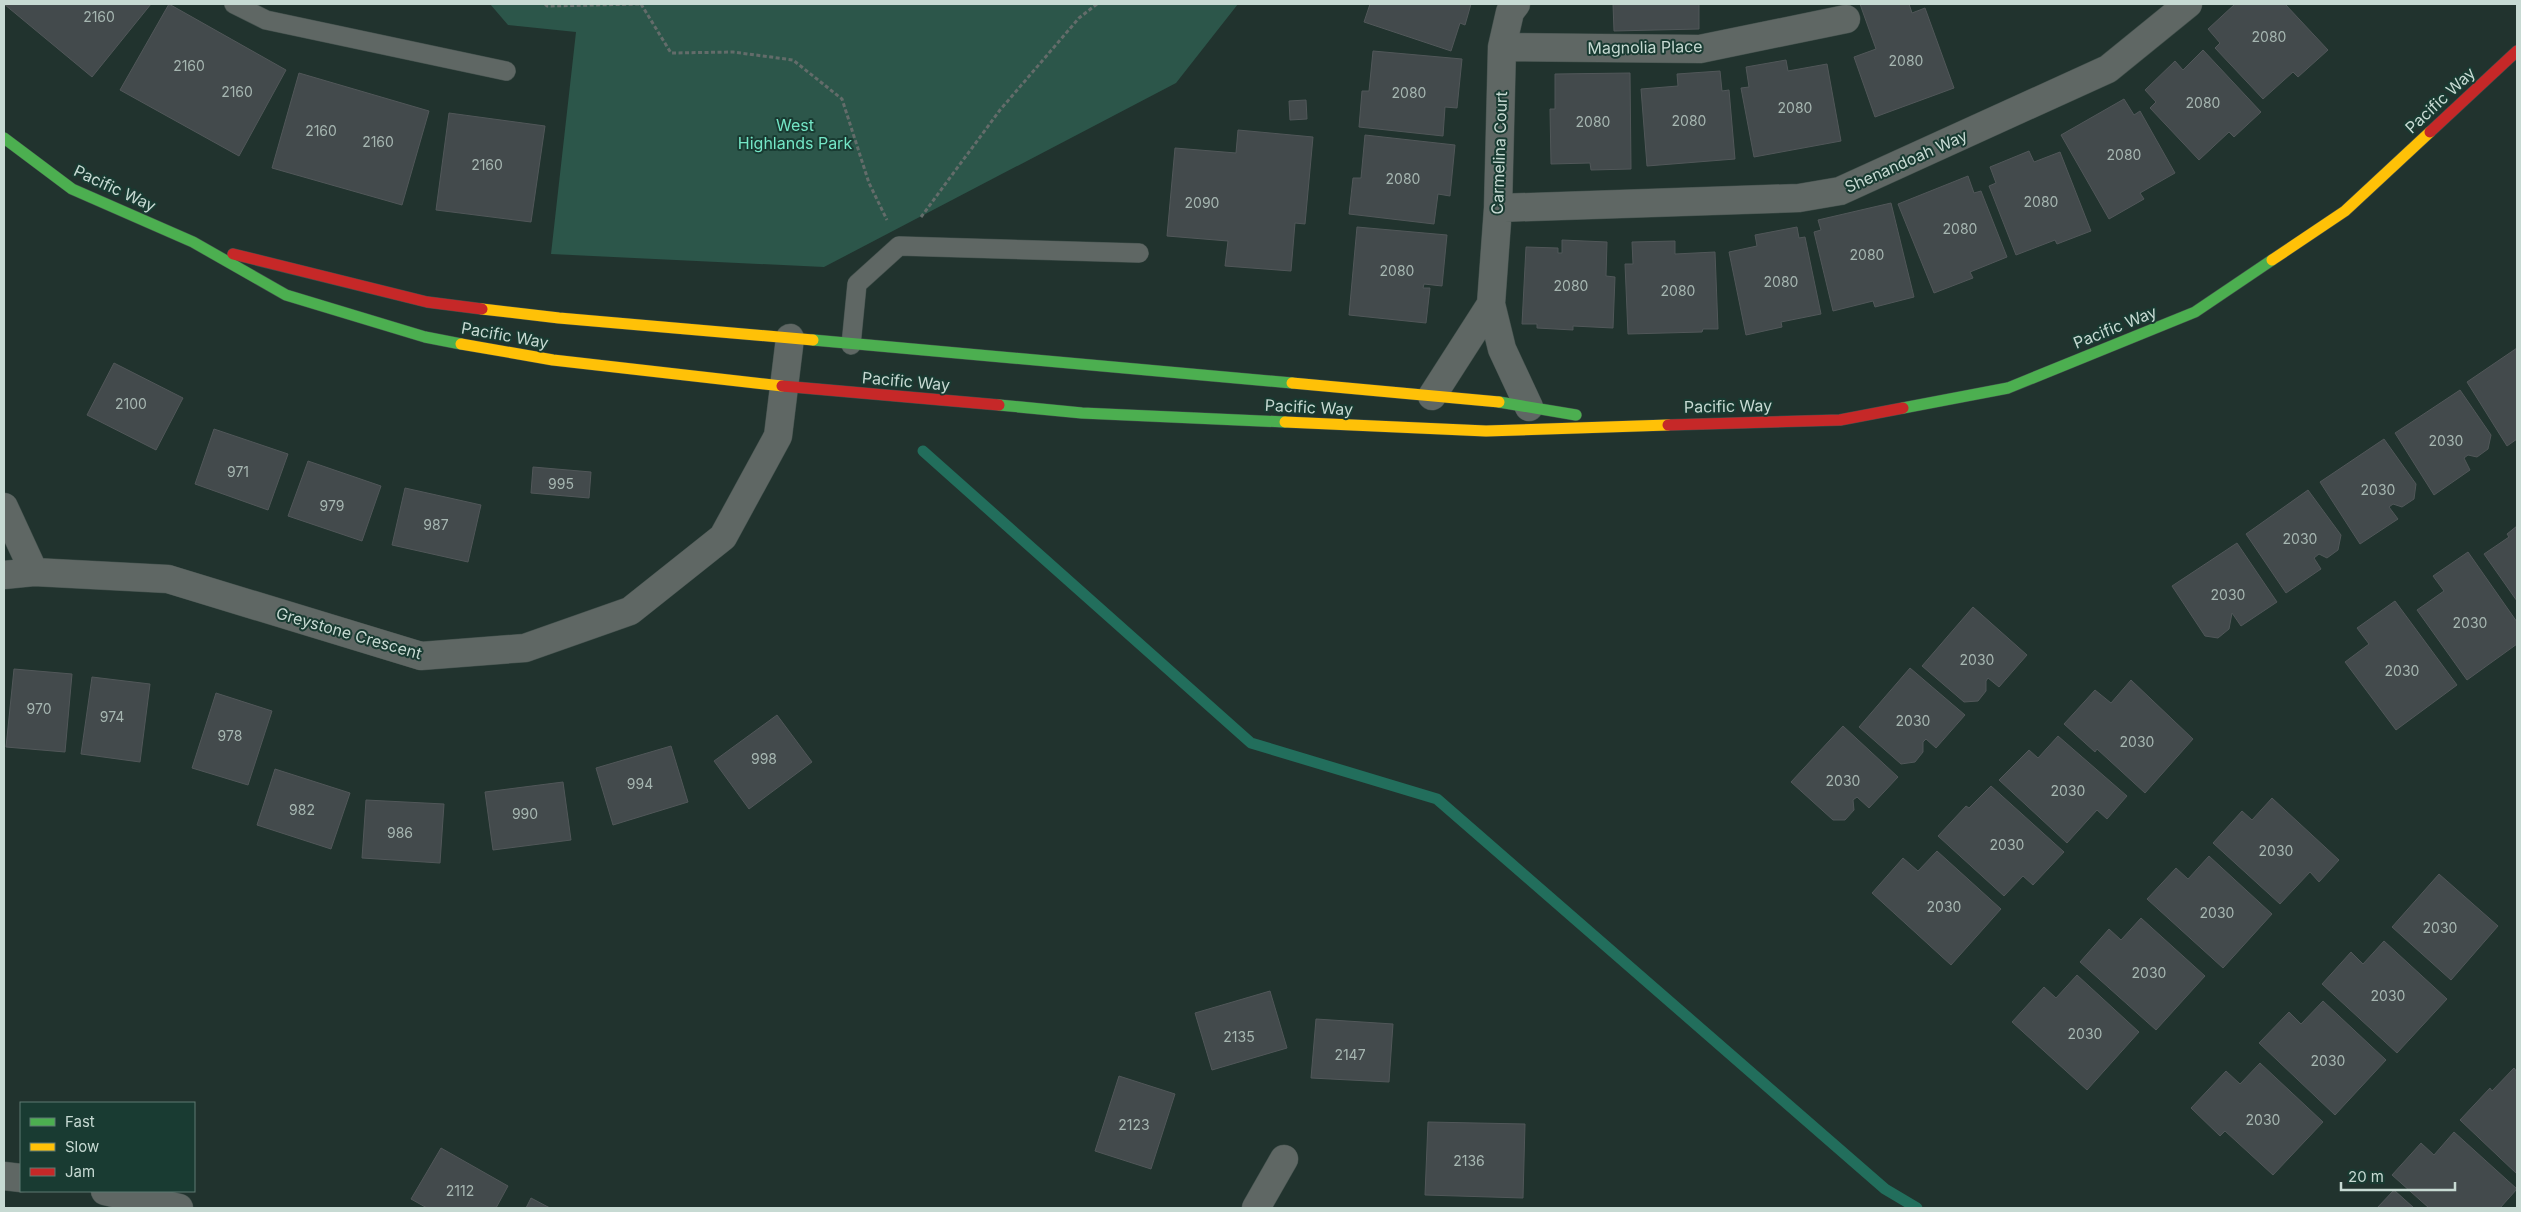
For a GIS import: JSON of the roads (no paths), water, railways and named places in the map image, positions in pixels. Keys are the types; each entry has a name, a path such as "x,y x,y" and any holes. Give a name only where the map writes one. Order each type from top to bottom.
{"main road":[{"name":"Pacific Way","path":"4,138 72,189 193,242 286,295 425,337 553,360 784,386 1092,414 1486,430 1840,420 2008,388 2195,312 2345,211 2517,51"},
{"name":"Pacific Way","path":"193,242 295,271 427,302 559,318 1484,400 1638,425"}],"street":[{"name":"Carmelina Court","path":"1516,4 1510,12 1502,47 1498,208 1491,304 1502,349 1529,407"},
{"name":"Shenandoah Way","path":"1498,208 1799,198 1840,191 2108,69 2188,4"},
{"name":"Magnolia Place","path":"1502,47 1700,49 1846,19"},
{"name":"Carmelina Court","path":"1432,396 1491,304"},
{"name":"Greystone Crescent","path":"4,576 34,572 168,579 421,656 525,648 630,611 723,538 778,436 790,338"},
{"path":"4,507 34,572"},
{"path":"1256,1208 1284,1158"},
{"path":"4,1176 20,1178"},
{"path":"109,1192 179,1208"}],"lane":[{"path":"234,4 266,20 506,71"},
{"path":"851,345 857,284 899,246 1139,253"}],"waterway":[{"path":"923,451 1251,743 1437,799 1885,1189 1917,1208"}],"park label":[{"name":"West Highlands Park","path":"795,134"}]}
